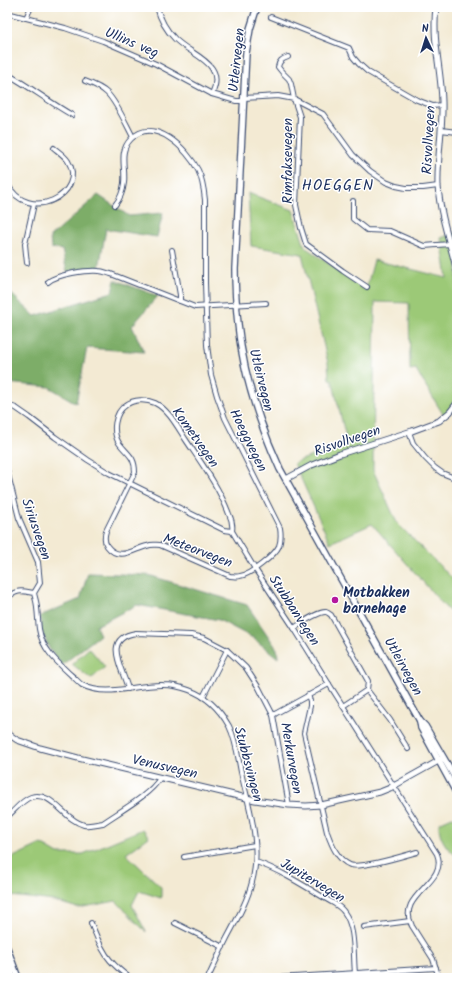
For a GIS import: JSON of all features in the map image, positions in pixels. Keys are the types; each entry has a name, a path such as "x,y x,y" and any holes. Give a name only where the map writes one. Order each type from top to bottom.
{"main road":[{"name":"Utleirvegen","path":"257,7 250,29 246,53 236,269 236,304 241,350 253,400 268,440 286,479 420,720 425,726 457,794"},
{"name":"Utleirvegen","path":"441,760 457,781"},
{"path":"7,948 18,978"}],"street":[{"path":"26,18 31,7"},
{"path":"157,7 163,23 171,35 179,43 212,67 215,75 215,86 212,94"},
{"name":"Risvollvegen","path":"436,7 435,38 442,106 438,186 441,210 457,272"},
{"name":"Ullins veg","path":"7,13 65,28 110,44 156,64 212,94 229,99 244,100 278,96 294,99 323,114 353,155 370,171 386,182 406,188 438,186"},
{"path":"271,17 349,48 353,57 368,72 418,100 433,106 442,106"},
{"path":"288,57 283,58 278,67 289,79 294,99"},
{"path":"7,74 24,83 72,116"},
{"path":"85,81 97,86 109,95 134,136 128,143 123,153 124,184 115,205"},
{"name":"Rimfaksevegen","path":"294,99 300,117 296,204 300,228 306,244 367,287"},
{"path":"441,130 457,132"},
{"name":"Hoeggvegen","path":"134,136 150,131 163,134 180,146 194,162 201,176 205,200 205,306 207,345 211,375 217,396 231,430 280,528 281,539 276,551 255,569"},
{"path":"7,184 17,197 27,202 34,204 55,200 64,192 69,184 71,169 69,162 54,148"},
{"path":"353,201 354,219 367,230 390,231 424,246 450,244"},
{"path":"27,264 25,244 34,204"},
{"path":"172,250 180,301"},
{"path":"48,282 51,279 61,276 99,271 111,274 196,307 266,303"},
{"name":"Kometvegen","path":"129,484 135,472 135,466 129,454 119,443 115,424 120,410 125,405 139,400 147,401 156,404 169,416 209,474 230,514 233,525 232,531"},
{"name":"Risvollvegen","path":"286,479 340,454 439,421 450,412 457,403"},
{"path":"7,405 16,408 55,437 109,473 224,530 232,531"},
{"path":"409,432 413,443 435,468 442,473 457,479"},
{"name":"Siriusvegen","path":"7,471 19,518 38,562 40,583 34,593"},
{"name":"Meteorvegen","path":"129,484 105,535 105,542 111,550 118,553 127,554 145,546 154,544 160,545 230,576 240,576 255,569"},
{"name":"Stubbanvegen","path":"232,531 438,854 440,861 439,869 419,893 410,907 410,921"},
{"path":"7,598 13,593 24,591 34,593"},
{"name":"Stubbsvingen","path":"34,593 39,629 44,645 60,665 82,684 97,690 115,691 153,685 171,685 189,690 204,697 221,713 229,726 250,805 256,845 256,862 252,882 242,908 208,978"},
{"path":"294,628 319,613 324,612 332,615 368,681 367,690 390,720 408,749"},
{"name":"Merkurvegen","path":"128,689 118,662 116,651 121,639 127,635 136,633 191,635 210,640 227,650 246,668 254,679 273,715 289,805"},
{"path":"204,697 227,650"},
{"name":"Merkurvegen","path":"273,715 329,684"},
{"path":"343,706 367,690"},
{"path":"308,695 310,706 304,733 327,832 340,857 350,865 360,866 417,852"},
{"name":"Venusvegen","path":"7,733 17,740 40,748 247,798 289,805 321,805 380,792 441,760"},
{"path":"7,817 31,797 44,796 51,800 74,821 85,825 103,823 150,790 160,778"},
{"path":"184,857 256,845"},
{"name":"Jupitervegen","path":"256,862 335,904 345,913 352,934 355,973"},
{"path":"364,927 410,921 433,959 439,978"},
{"path":"91,923 101,946 107,955 130,978"},
{"path":"175,923 223,947"},
{"path":"278,978 436,968"}],"green space":[{"path":"248,193 293,210 305,247 366,290 374,260 447,278 441,238 457,232 457,404 444,416 416,369 410,370 409,303 375,302 373,470 397,523 457,583 457,618 446,608 372,524 330,543 294,463 347,442 332,380 329,379 328,363 302,254 251,246"},
{"path":"98,195 129,216 163,213 157,237 106,229 99,268 67,272 62,250 51,248 50,237"},
{"path":"115,280 158,296 132,326 144,352 87,348 76,403 49,387 7,383 7,290 35,316 112,292"},
{"path":"88,573 148,575 247,605 277,649 278,658 253,638 219,620 137,605 96,626 100,635 62,665 50,650 41,630 40,616 80,599"},
{"path":"89,648 105,667 91,679 72,664"},
{"path":"452,817 457,818 457,856 446,846 441,837 439,828 439,823"},
{"path":"143,829 149,837 126,854 161,887 161,898 139,891 132,905 146,932 116,901 78,908 54,901 11,896 7,892 7,860 41,844 58,854 83,854"}],"place":[{"name":"Motbakken barnehage","path":"335,600"}],"district":[{"name":"HOEGGEN","path":"338,185"}]}
